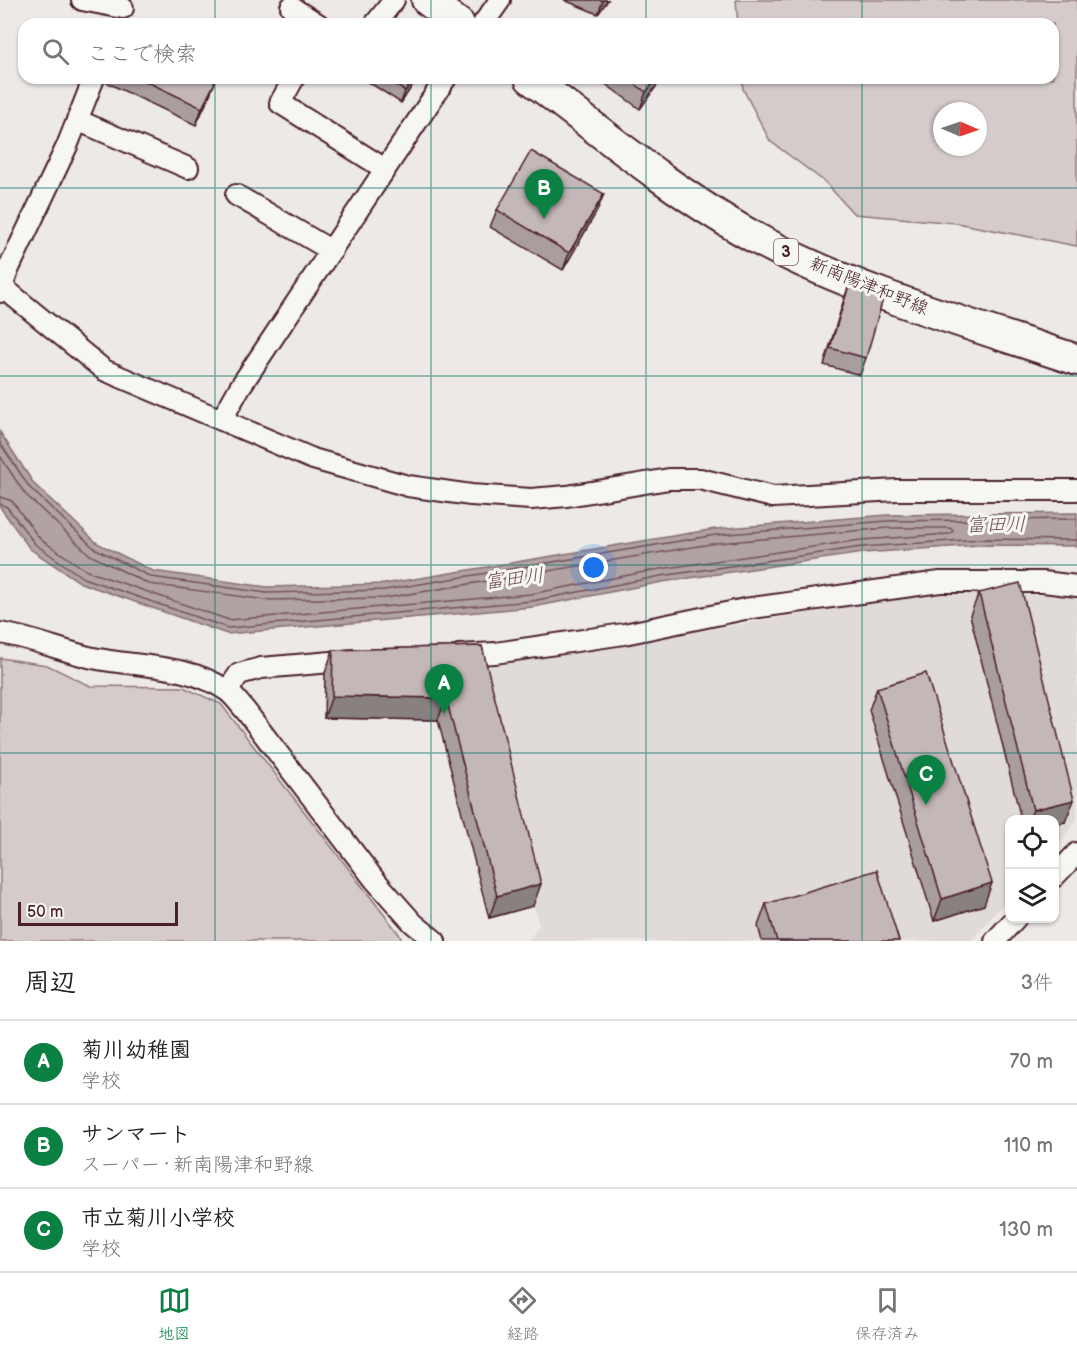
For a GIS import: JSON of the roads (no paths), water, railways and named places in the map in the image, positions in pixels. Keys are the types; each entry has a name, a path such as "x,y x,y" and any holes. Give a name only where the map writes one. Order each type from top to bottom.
{"main road":[{"path":"427,0 451,18"},
{"name":"新南陽津和野線","path":"538,84 702,206 764,242 898,300 1077,360"}],"street":[{"path":"82,0 122,11"},
{"path":"380,18 394,0"},
{"path":"487,18 500,0"},
{"path":"291,7 308,18"},
{"path":"92,84 1,288 104,370 314,459 408,486 471,495 543,498 669,479 700,479 773,497 897,490 1077,490"},
{"path":"291,84 280,103 385,169"},
{"path":"222,419 240,387 442,84"},
{"path":"77,120 188,168"},
{"path":"236,195 332,251"},
{"path":"436,656 495,653 601,638 745,609 940,582 1043,582 1077,586"},
{"path":"0,633 20,636 93,658 178,672 201,678 228,690 374,879 413,923 435,941"},
{"path":"228,690 239,674 261,668 376,659"},
{"path":"1059,872 1077,853"},
{"path":"1002,939 1013,923"}],"water":[{"name":"富田川","path":"0,432 34,484 97,543 153,571 267,587 384,584 715,529 887,515 1077,513 1077,546 980,545 863,553 662,582 533,607 227,634 81,583 30,549 0,507"}],"place":[{"name":"サンマート","path":"544,219"},
{"name":"菊川幼稚園","path":"444,714"},
{"name":"市立菊川小学校","path":"926,805"}]}
